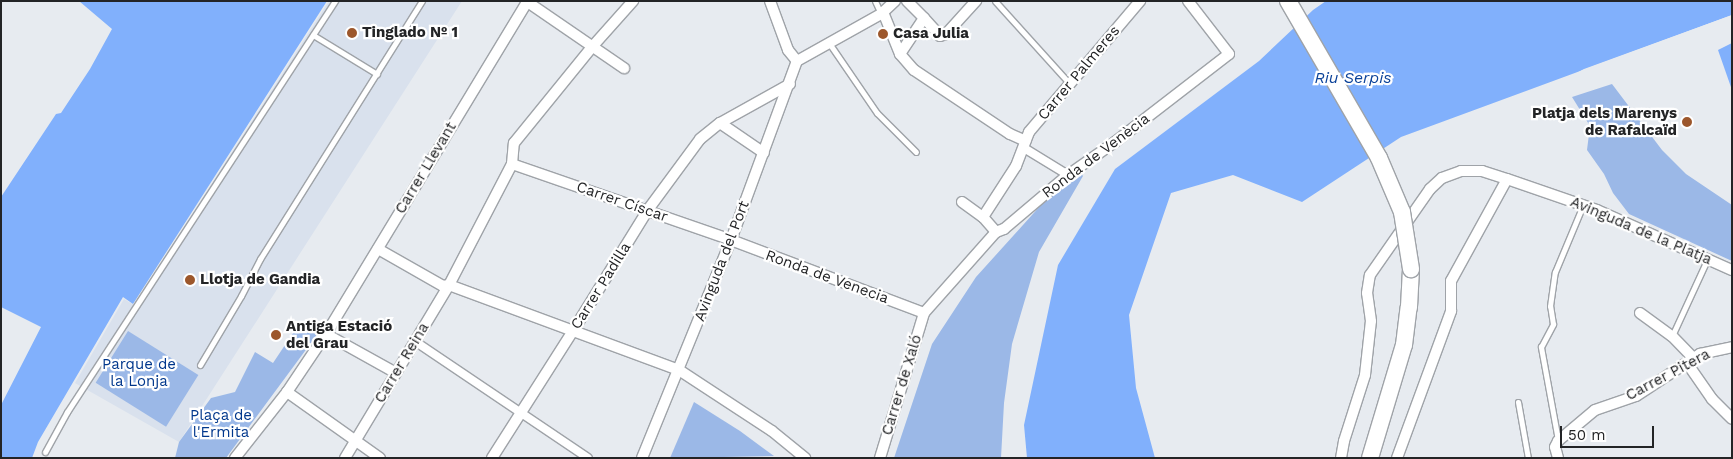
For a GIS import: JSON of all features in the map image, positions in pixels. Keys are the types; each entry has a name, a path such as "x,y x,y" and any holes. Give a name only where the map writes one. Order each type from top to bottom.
{"highway":[{"path":"1288,1 1379,158 1402,212 1411,269 1410,307 1404,345 1370,458"}],"street":[{"name":"Carrer Reina","path":"345,458 449,286 512,164 514,143 592,47 633,1"},
{"path":"770,1 788,50 797,61 882,13 895,1"},
{"path":"907,1 940,36 946,34 976,1"},
{"name":"Carrer Palmeres","path":"983,217 1016,166 1030,132 1069,83 1140,1"},
{"name":"Ronda de Venècia","path":"924,313 996,232 1004,230 1068,175 1115,142 1229,54 1188,1"},
{"path":"526,2 624,68"},
{"name":"Carrer Llevant","path":"235,458 287,392 326,334 526,2"},
{"path":"882,13 900,54 914,70 1068,175"},
{"path":"900,54 924,18"},
{"name":"Avinguda del Port","path":"642,458 731,240 797,61"},
{"name":"Carrer Padilla","path":"492,458 647,211 700,139 720,123 790,84"},
{"path":"720,123 764,153"},
{"name":"Carrer Císcar","path":"512,164 731,240"},
{"name":"Avinguda de la Platja","path":"1342,458 1344,441 1365,375 1372,321 1367,293 1370,275 1430,189 1442,178 1461,171 1482,171 1583,205 1732,270"},
{"path":"1397,458 1452,311 1451,281 1507,179"},
{"path":"962,202 983,217 996,232"},
{"name":"Ronda de Venecia","path":"731,240 924,313"},
{"path":"378,249 443,286 449,286 679,370 772,431 805,458"},
{"name":"Carrer de Xaló","path":"880,458 924,313"},
{"path":"1640,313 1672,336 1690,360 1712,398 1732,420"},
{"path":"326,334 396,373"},
{"path":"416,342 588,458"},
{"name":"Carrer Pitera","path":"1558,441 1595,410 1604,405 1636,396 1707,351 1732,347"},
{"path":"287,392 380,458"},
{"path":"1558,441 1555,447 1558,458"}],"lane":[{"path":"45,452 67,412 335,1"},
{"path":"200,365 241,296 260,259 422,1"},
{"path":"875,1 882,13"},
{"path":"995,1 1069,83"},
{"path":"313,35 377,74"},
{"path":"829,43 877,113 916,152"},
{"path":"1558,441 1541,347 1553,324 1550,306 1555,272 1583,205"},
{"path":"1672,336 1707,260"},
{"path":"1518,402 1528,458"}],"shaded area":[{"path":"329,1 462,1 179,442 75,383 124,299 134,305"}],"green space":[{"path":"1612,84 1662,150 1686,174 1732,205 1732,261 1629,214 1613,193 1604,174 1587,150 1590,126 1572,97"},
{"path":"1080,172 1083,176 1039,252 1012,344 1004,403 1001,458 894,458 932,344 976,277 1041,205"},
{"name":"Plaça de l'Ermita","path":"301,321 319,332 226,458 175,458 179,442 211,398 235,392 255,352 273,363"},
{"name":"Parque de la Lonja","path":"128,331 198,375 166,427 96,383"},
{"path":"694,402 740,431 774,456 670,458"}],"water":[{"path":"79,1 327,1 133,304 123,297 38,442 32,458 1,458 1,405 41,327 1,307 1,197 56,114 61,113 90,69 112,29"},
{"name":"Riu Serpis","path":"1326,1 1732,1 1732,15 1401,137 1302,202 1233,175 1171,193 1129,315 1136,388 1155,458 1027,458 1024,425 1058,265 1115,169 1259,61 1313,10"},
{"path":"1732,43 1732,90 1718,50"}],"pier":[{"path":"1732,15 1732,18 1571,76 1584,69"}],"place":[{"name":"Tinglado Nº 1","path":"352,33"},
{"name":"Casa Julia","path":"883,34"},
{"name":"Platja dels Marenys de Rafalcaïd","path":"1687,122"},
{"name":"Llotja de Gandia","path":"190,280"},
{"name":"Antiga Estació del Grau","path":"276,335"}]}
